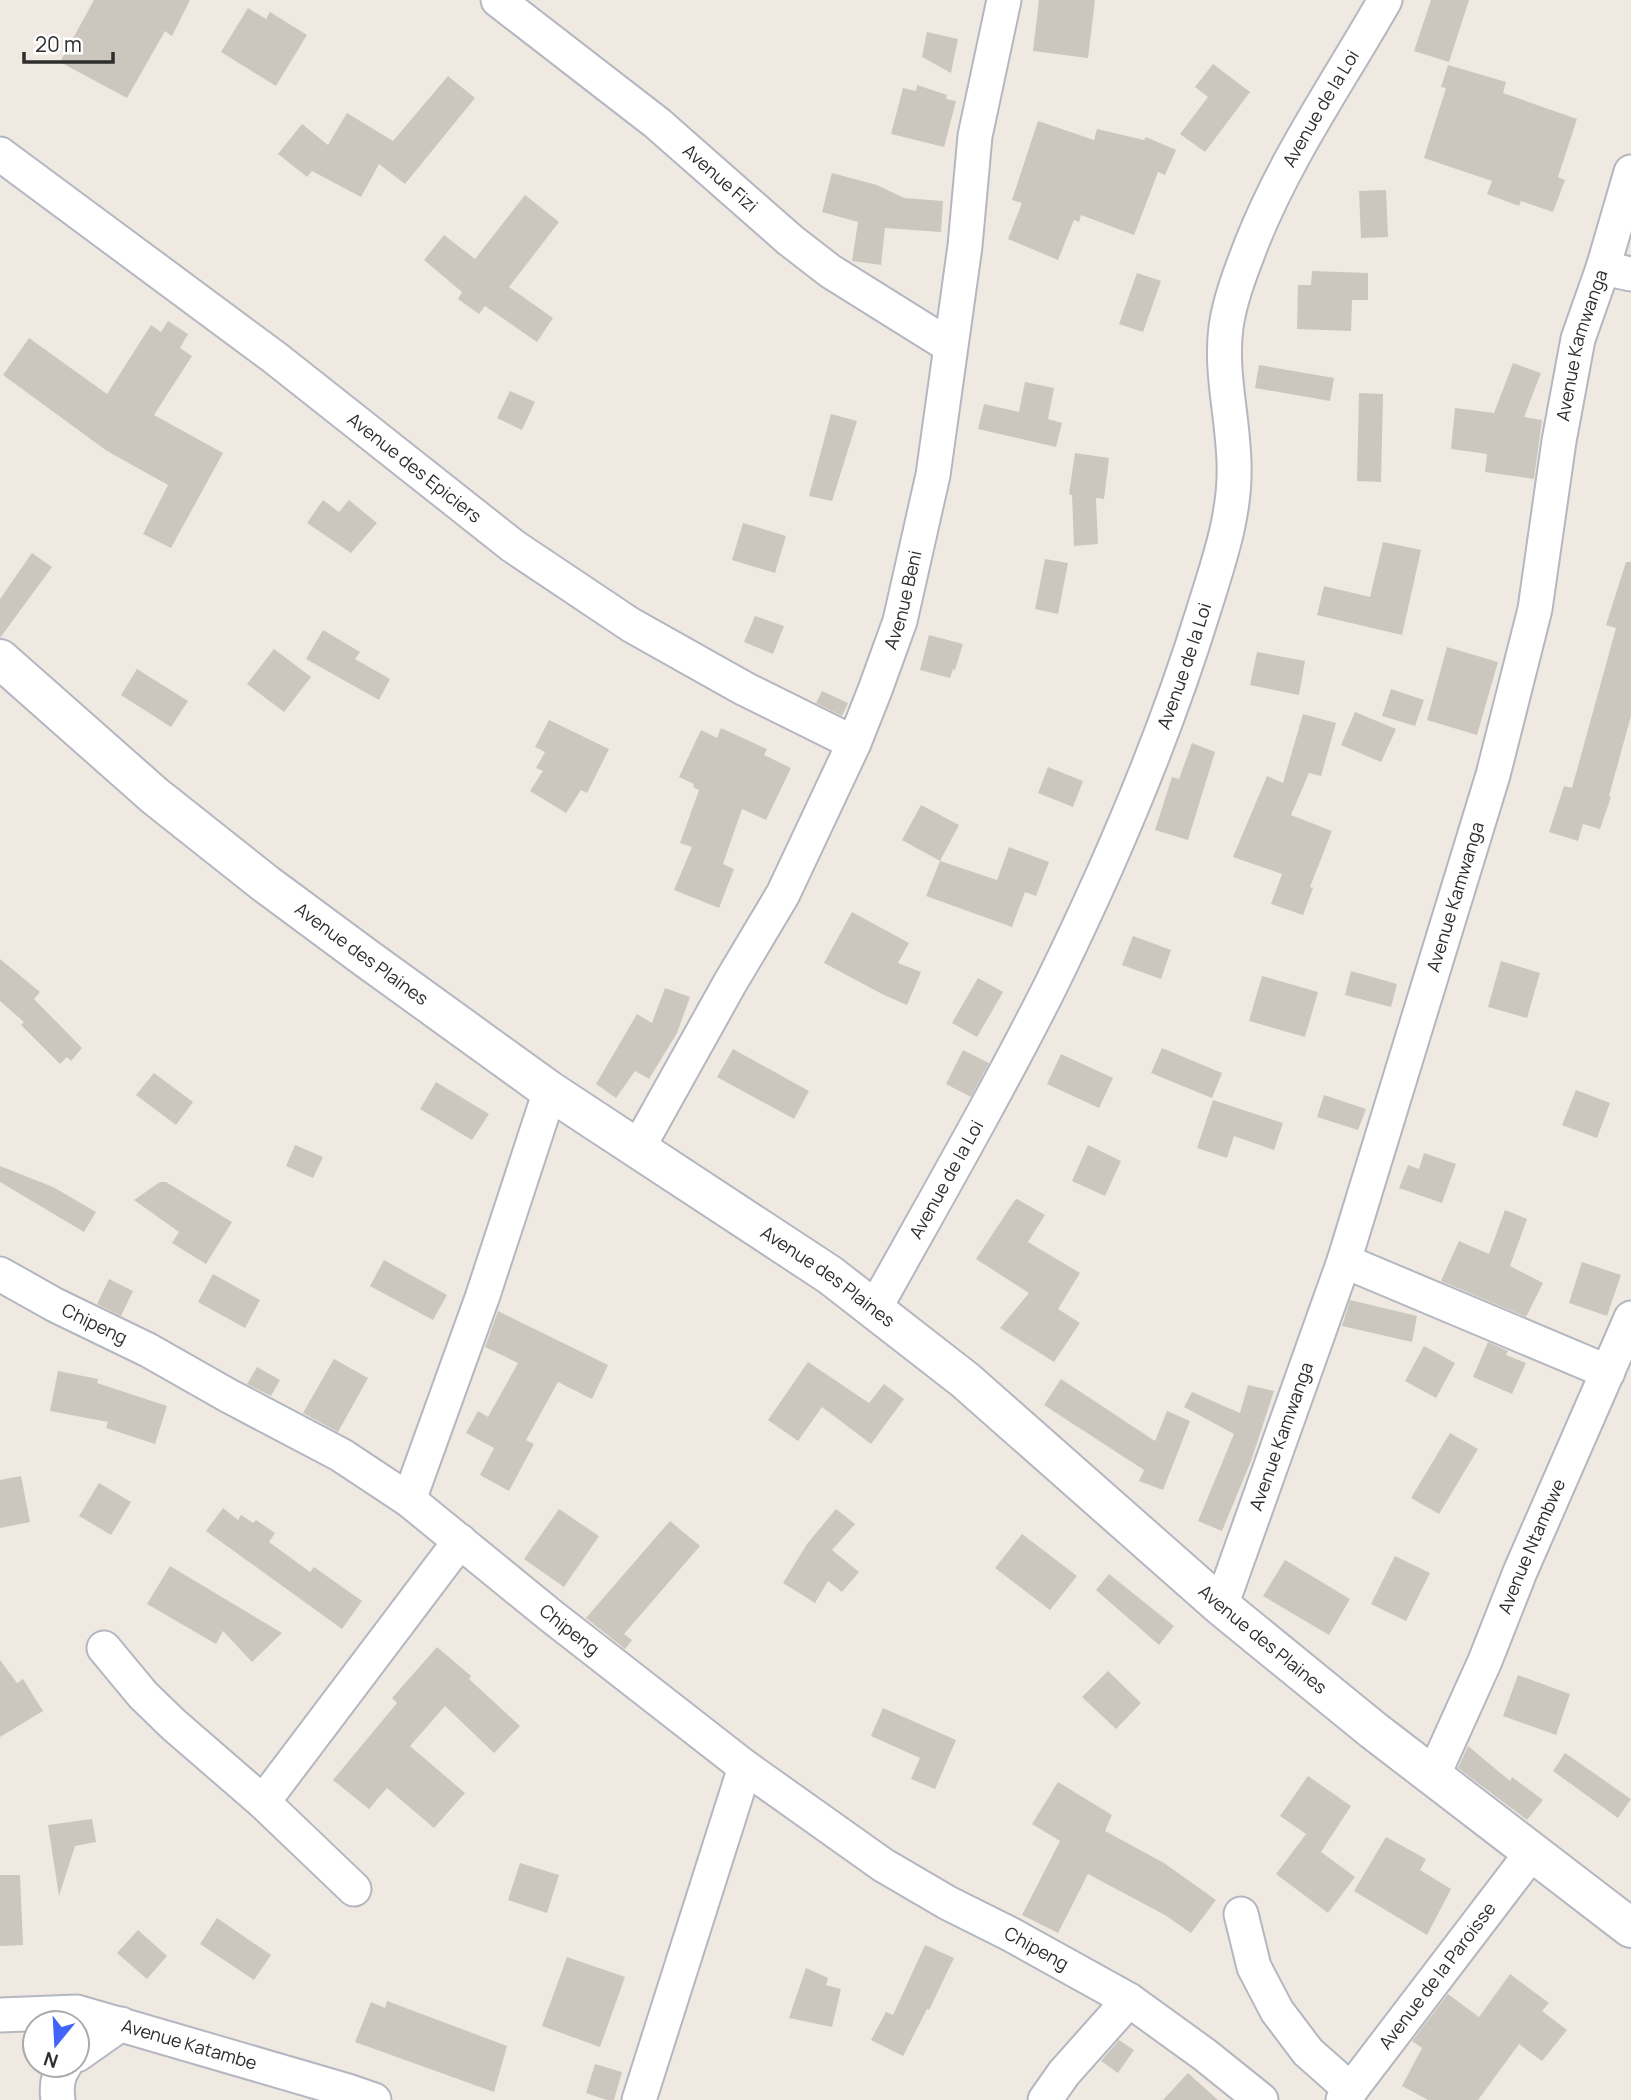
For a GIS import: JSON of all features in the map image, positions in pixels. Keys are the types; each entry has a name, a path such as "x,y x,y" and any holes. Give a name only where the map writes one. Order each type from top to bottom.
{"street":[{"name":"Avenue Fizi","path":"498,0 657,123 790,240 830,271 950,346"},
{"name":"Avenue Beni","path":"638,1148 783,894 853,743 875,690 903,607 933,475 965,246 975,136 1004,0"},
{"name":"Avenue de la Loi","path":"875,1308 1049,988 1149,766 1181,682 1231,515 1234,466 1224,368 1225,338 1241,271 1255,233 1292,158 1385,0"},
{"name":"Avenue des Epiciers","path":"0,154 274,357 513,546 631,625 745,689 853,743"},
{"name":"Avenue Kamwanga","path":"1221,1606 1344,1261 1493,775 1535,609 1567,387 1578,340 1617,271 1631,172"},
{"name":"Avenue des Plaines","path":"0,659 155,796 266,884 550,1091 831,1275 875,1308 994,1405 1221,1606 1373,1730 1631,1928"},
{"path":"409,1500 482,1298 550,1091"},
{"path":"1344,1261 1608,1373"},
{"name":"Chipeng","path":"0,1274 55,1305 148,1350 341,1455 409,1500 550,1615 745,1767 883,1865 1129,2000 1261,2100"},
{"name":"Avenue Ntambwe","path":"1433,1776 1631,1318"},
{"path":"263,1802 460,1541"},
{"path":"104,1648 143,1695 174,1725 263,1802 354,1889"},
{"path":"639,2100 745,1767"},
{"name":"Avenue de la Paroisse","path":"1347,2095 1532,1852"},
{"path":"1241,1914 1254,1967 1277,2011 1308,2052 1347,2095"},
{"path":"1045,2100 1064,2073 1129,2000"},
{"name":"Avenue Katambe","path":"0,2015 77,2012 374,2100"},
{"path":"91,2046 121,2024"},
{"path":"58,2079 58,2100"}],"building":[{"path":"94,0 190,0 172,36 165,31 127,98 60,62"},
{"path":"1039,0 1095,0 1088,58 1033,51"},
{"path":"1431,0 1469,0 1449,62 1414,51"},
{"path":"248,8 266,19 270,12 307,35 276,86 221,52"},
{"path":"927,32 958,39 951,73 922,57"},
{"path":"1213,64 1250,92 1205,152 1180,134 1208,97 1195,87"},
{"path":"1448,65 1506,82 1503,93 1577,119 1558,177 1565,180 1553,212 1521,201 1519,206 1487,194 1492,181 1424,158 1446,88 1441,87"},
{"path":"448,76 475,98 405,184 379,164 361,197 312,171 307,177 278,154 302,124 328,145 347,113 393,141"},
{"path":"917,85 947,95 946,99 956,101 944,147 891,134 903,88 916,91"},
{"path":"1038,121 1094,140 1097,129 1144,140 1146,137 1176,150 1165,175 1158,172 1134,235 1081,215 1079,222 1074,220 1058,260 1008,239 1022,203 1012,200"},
{"path":"832,173 877,185 904,198 943,201 941,232 885,228 881,265 852,261 858,222 822,212"},
{"path":"1386,190 1388,237 1361,238 1359,191"},
{"path":"525,195 559,222 509,287 553,318 537,342 485,306 479,314 458,299 462,292 424,260 444,235 475,259"},
{"path":"1312,271 1368,273 1368,300 1352,300 1351,331 1297,329 1298,285 1311,285"},
{"path":"1137,273 1161,281 1143,332 1119,324"},
{"path":"168,321 188,334 180,348 192,356 154,415 223,453 171,548 143,534 168,485 107,451 3,375 29,338 107,394 151,325 161,332"},
{"path":"1513,363 1541,373 1524,417 1542,420 1534,479 1485,472 1487,454 1451,449 1455,408 1494,413"},
{"path":"1259,365 1334,378 1330,401 1255,388"},
{"path":"1025,382 1054,388 1048,419 1062,423 1056,447 978,429 984,404 1019,412"},
{"path":"510,391 535,402 522,430 497,418"},
{"path":"1359,393 1383,394 1381,482 1357,481"},
{"path":"831,414 857,421 832,501 809,496"},
{"path":"1075,453 1109,458 1104,499 1096,498 1098,544 1074,546 1072,495 1069,494"},
{"path":"323,500 339,512 349,500 377,523 351,553 307,523"},
{"path":"743,523 786,536 775,573 732,560"},
{"path":"1383,542 1421,550 1402,635 1317,615 1324,586 1370,597"},
{"path":"32,553 52,567 0,638 0,599"},
{"path":"1045,559 1068,563 1058,614 1035,609"},
{"path":"1626,562 1631,562 1631,716 1609,796 1611,797 1600,829 1583,824 1578,841 1549,832 1564,786 1572,788 1616,628 1606,625"},
{"path":"755,616 784,626 773,654 744,642"},
{"path":"323,630 360,652 355,659 390,679 379,700 306,659"},
{"path":"929,635 963,644 950,678 920,670"},
{"path":"1447,647 1498,662 1477,735 1427,720"},
{"path":"274,649 311,677 284,712 247,684"},
{"path":"1257,652 1305,661 1299,695 1250,685"},
{"path":"137,669 188,701 171,727 121,695"},
{"path":"1391,689 1424,700 1415,726 1382,716"},
{"path":"822,691 848,703 842,716 816,703"},
{"path":"1355,712 1396,729 1381,762 1341,745"},
{"path":"1303,714 1336,723 1321,776 1309,773 1291,815 1332,831 1310,887 1313,888 1303,915 1271,904 1282,874 1233,857 1267,776 1283,783"},
{"path":"549,720 609,749 587,793 581,790 566,813 530,791 543,771 536,768 545,752 535,747"},
{"path":"721,728 767,749 764,755 791,768 766,820 742,809 723,864 734,869 719,908 674,890 692,847 680,843 699,790 693,787 694,784 679,777 701,730 717,738"},
{"path":"1192,743 1215,752 1188,840 1155,830 1172,777 1179,779"},
{"path":"1048,767 1083,781 1073,807 1038,793"},
{"path":"921,805 959,825 940,861 902,840"},
{"path":"1009,847 1049,862 1036,896 1025,892 1012,927 926,896 940,861 997,880"},
{"path":"852,912 909,943 898,963 921,972 907,1005 824,963"},
{"path":"1133,936 1171,950 1161,979 1122,965"},
{"path":"0,959 40,992 34,999 82,1048 71,1061 67,1057 60,1064 21,1025 24,1022 0,1001"},
{"path":"1501,961 1540,973 1527,1018 1488,1007"},
{"path":"1351,971 1397,984 1391,1007 1345,995"},
{"path":"1262,976 1318,992 1305,1037 1249,1021"},
{"path":"978,978 1003,992 977,1037 952,1023"},
{"path":"665,988 690,997 677,1033 649,1079 635,1071 616,1098 596,1084 637,1014 652,1023"},
{"path":"1162,1048 1222,1073 1212,1098 1151,1073"},
{"path":"733,1049 809,1091 794,1119 717,1077"},
{"path":"963,1050 989,1063 971,1097 946,1084"},
{"path":"1061,1054 1113,1078 1099,1108 1047,1084"},
{"path":"154,1073 193,1102 176,1125 136,1095"},
{"path":"436,1082 489,1114 472,1140 420,1109"},
{"path":"1576,1090 1610,1103 1597,1138 1562,1125"},
{"path":"1324,1095 1366,1109 1358,1130 1317,1117"},
{"path":"1213,1100 1283,1123 1274,1150 1234,1136 1227,1158 1197,1148"},
{"path":"295,1145 323,1157 313,1178 286,1166"},
{"path":"1088,1145 1121,1161 1105,1196 1072,1181"},
{"path":"1424,1153 1456,1164 1442,1203 1399,1188 1408,1165 1419,1169"},
{"path":"0,1166 53,1187 96,1212 84,1232 0,1182"},
{"path":"160,1182 166,1182 232,1222 206,1264 172,1243 179,1232 134,1200"},
{"path":"1017,1199 1045,1215 1028,1242 1080,1273 1058,1309 1080,1323 1054,1362 1000,1328 1029,1293 976,1259"},
{"path":"1505,1210 1527,1219 1510,1266 1543,1283 1526,1317 1441,1281 1459,1241 1489,1254"},
{"path":"384,1260 447,1295 433,1320 370,1286"},
{"path":"1582,1262 1621,1275 1607,1316 1569,1303"},
{"path":"213,1274 260,1300 245,1328 198,1302"},
{"path":"109,1279 133,1291 121,1316 97,1304"},
{"path":"1350,1300 1417,1316 1412,1342 1342,1326"},
{"path":"498,1311 608,1365 592,1399 558,1382 526,1440 534,1444 509,1491 480,1475 494,1448 466,1433 478,1411 488,1417 518,1363 485,1347"},
{"path":"1488,1342 1508,1351 1506,1355 1526,1363 1512,1394 1473,1377"},
{"path":"1424,1346 1455,1363 1436,1398 1405,1381"},
{"path":"334,1359 368,1378 338,1432 303,1413"},
{"path":"808,1362 869,1403 884,1384 904,1399 871,1444 822,1407 798,1441 768,1420"},
{"path":"257,1367 280,1380 271,1396 247,1384"},
{"path":"58,1371 98,1379 97,1383 167,1406 155,1444 106,1428 108,1422 50,1411"},
{"path":"1061,1379 1155,1441 1167,1411 1190,1421 1163,1490 1139,1481 1144,1470 1044,1405"},
{"path":"1248,1385 1274,1391 1251,1461 1222,1531 1198,1521 1234,1434 1184,1407 1192,1392 1240,1413"},
{"path":"1450,1433 1478,1449 1439,1514 1411,1498"},
{"path":"21,1476 30,1522 0,1528 0,1480"},
{"path":"99,1483 131,1502 111,1535 79,1516"},
{"path":"223,1508 238,1520 241,1515 253,1523 256,1520 275,1533 269,1542 310,1572 314,1567 362,1601 342,1629 206,1531"},
{"path":"559,1509 599,1536 564,1587 524,1559"},
{"path":"836,1509 855,1524 832,1550 859,1572 842,1592 828,1581 815,1603 783,1583 807,1544"},
{"path":"670,1521 700,1546 624,1634 632,1640 625,1649 586,1618"},
{"path":"1022,1534 1077,1576 1050,1610 995,1568"},
{"path":"1395,1556 1430,1573 1406,1621 1371,1604"},
{"path":"1285,1560 1350,1599 1329,1635 1263,1596"},
{"path":"170,1566 282,1633 252,1662 223,1631 216,1644 147,1604"},
{"path":"1109,1574 1174,1626 1159,1645 1096,1590"},
{"path":"437,1647 471,1676 469,1679 520,1726 494,1753 445,1706 410,1746 465,1793 434,1828 387,1788 369,1809 333,1780 397,1703 392,1698"},
{"path":"0,1660 17,1683 23,1679 43,1711 0,1737"},
{"path":"1108,1671 1141,1703 1116,1729 1082,1697"},
{"path":"1518,1675 1570,1694 1556,1735 1503,1716"},
{"path":"883,1708 956,1740 935,1789 911,1779 920,1758 871,1736"},
{"path":"1468,1746 1510,1781 1512,1777 1543,1800 1527,1820 1458,1768"},
{"path":"1565,1753 1631,1799 1618,1818 1553,1771"},
{"path":"1308,1776 1351,1806 1321,1852 1355,1877 1328,1913 1276,1874 1306,1834 1280,1816"},
{"path":"1058,1782 1112,1815 1105,1831 1164,1863 1216,1900 1191,1933 1165,1915 1088,1874 1058,1933 1022,1915 1060,1841 1032,1824"},
{"path":"92,1819 96,1842 75,1846 59,1896 48,1825"},
{"path":"1386,1837 1426,1859 1420,1870 1451,1889 1427,1935 1354,1891"},
{"path":"520,1863 559,1875 547,1913 508,1900"},
{"path":"0,1875 20,1875 23,1945 0,1946"},
{"path":"217,1918 271,1955 254,1980 200,1944"},
{"path":"138,1930 167,1956 147,1979 117,1953"},
{"path":"925,1945 954,1958 903,2056 871,2040 886,2012 893,2015"},
{"path":"567,1957 625,1977 600,2047 542,2026"},
{"path":"806,1968 828,1978 826,1985 841,1989 832,2027 789,2018"},
{"path":"1510,1974 1549,2003 1542,2011 1567,2030 1542,2061 1519,2044 1478,2100 1428,2100 1402,2086 1422,2048 1412,2041 1448,1994 1479,2017"},
{"path":"387,2001 507,2046 494,2092 355,2042 371,2002 385,2008"},
{"path":"1119,2040 1134,2050 1118,2073 1101,2061"},
{"path":"595,2064 622,2072 614,2100 586,2093"},
{"path":"1188,2073 1218,2100 1163,2100"}]}
